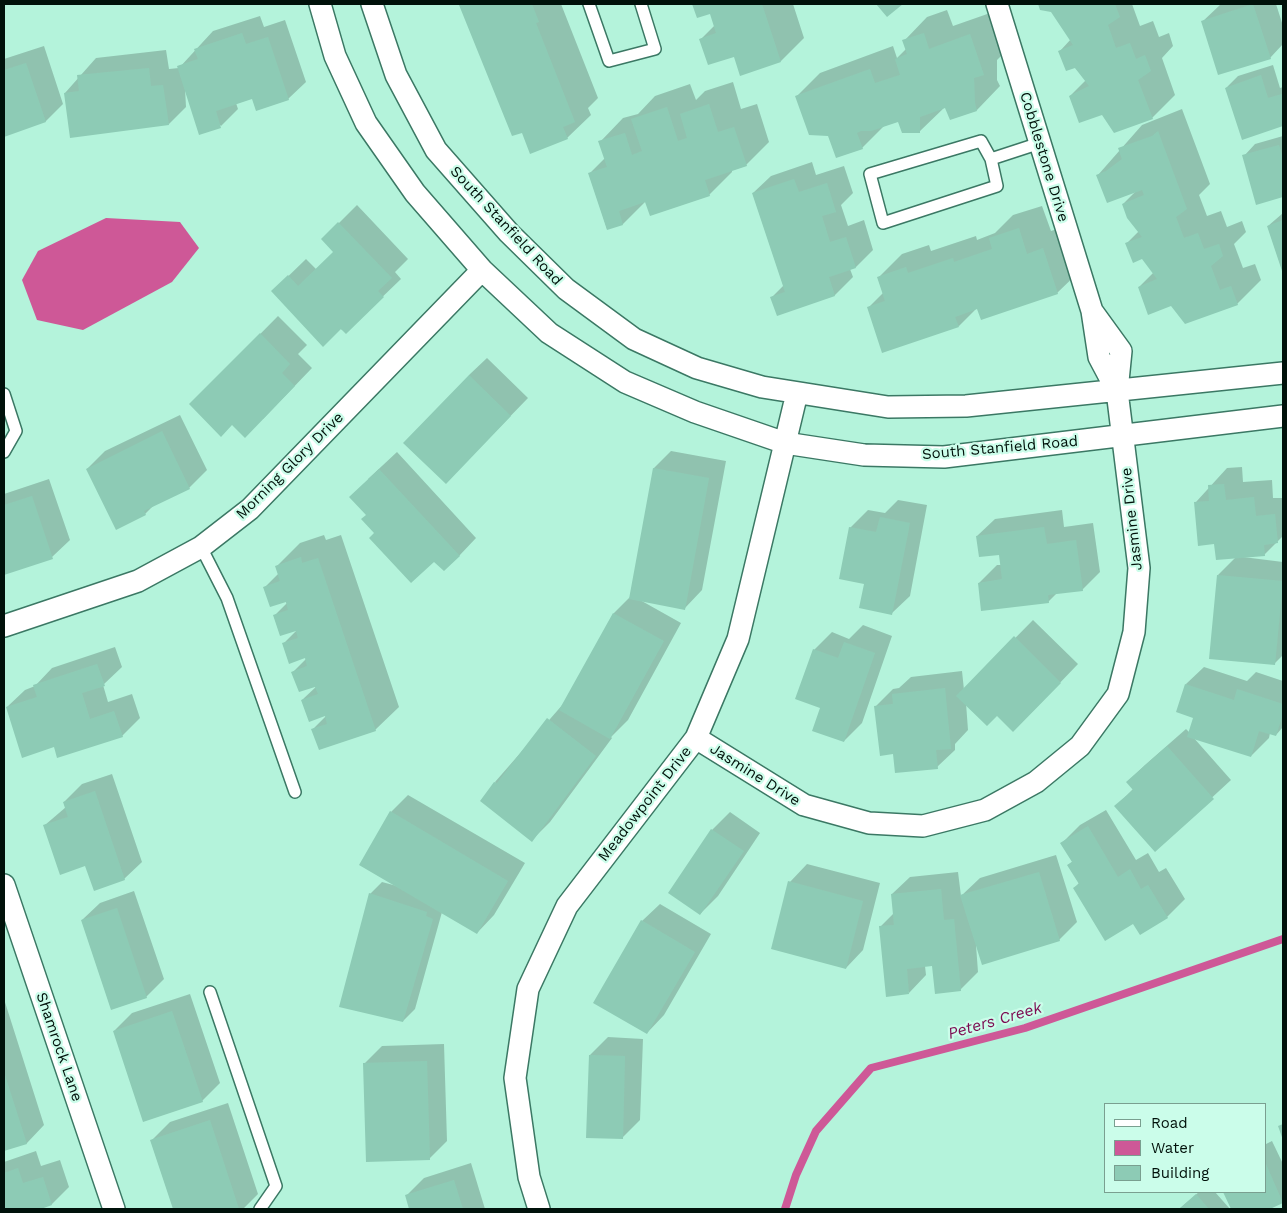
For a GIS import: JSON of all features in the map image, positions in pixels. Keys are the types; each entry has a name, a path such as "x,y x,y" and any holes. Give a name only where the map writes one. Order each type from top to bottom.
{"street":[{"name":"South Stanfield Road","path":"320,4 334,56 366,123 415,193 482,270 549,333 625,382 695,412 785,443 864,455 944,457 1283,416"},
{"name":"South Stanfield Road","path":"372,4 396,75 436,150 509,233 566,289 634,339 697,368 762,387 888,407 966,406 1283,373"},
{"name":"Cobblestone Drive","path":"997,4 1092,311 1099,357 1116,391"},
{"name":"Morning Glory Drive","path":"4,626 138,581 201,547 250,509 482,270"},
{"name":"Jasmine Drive","path":"696,738 804,805 869,823 924,826 985,810 1036,782 1080,746 1118,694 1134,632 1139,568 1116,391"},
{"name":"Meadowpoint Drive","path":"539,1209 529,1176 515,1078 528,989 567,906 696,738 738,639 797,393"},
{"name":"Shamrock Lane","path":"4,885 114,1209"}],"lane":[{"path":"589,4 609,61 655,49 641,4"},
{"path":"981,141 991,160 997,186 884,223 870,174 981,141"},
{"path":"991,160 1040,143"},
{"path":"4,394 16,430 4,452"},
{"path":"201,547 227,598 295,792"},
{"path":"210,992 276,1186 263,1208 260,1209"}],"water":[{"path":"106,218 180,222 199,248 172,282 83,330 37,320 22,280 38,251"}],"building":[{"path":"532,4 539,22 536,23 575,122 563,127 568,139 530,154 522,133 512,136 459,5"},
{"path":"692,4 762,4 781,62 740,76 734,57 708,65 699,39 716,33 710,14 697,18"},
{"path":"876,4 903,4 887,17"},
{"path":"1038,4 1115,4 1120,17 1108,25 1116,48 1130,43 1136,59 1145,55 1151,71 1138,80 1153,119 1114,133 1102,115 1079,123 1069,96 1089,86 1075,68 1066,71 1058,51 1073,45 1051,12 1040,10"},
{"path":"1253,4 1271,59 1218,75 1201,21"},
{"path":"242,33 246,44 268,37 289,100 256,111 252,99 216,111 221,128 199,135 177,66 198,59 194,49"},
{"path":"924,33 929,49 970,34 984,75 974,78 977,111 950,120 945,108 920,117 920,133 902,133 898,122 871,131 861,131 857,133 863,149 836,158 828,136 809,135 795,96 870,69 875,83 900,75 895,59 907,54 902,40"},
{"path":"26,63 46,122 4,137 4,70"},
{"path":"149,68 151,86 163,85 169,125 70,138 64,93 79,91 77,75"},
{"path":"1261,75 1268,98 1282,94 1283,126 1242,140 1225,88"},
{"path":"709,104 718,132 734,127 747,166 705,180 710,196 650,216 645,202 619,211 623,225 607,230 588,173 607,167 598,141 625,133 632,155 642,151 631,119 667,107 678,141 687,138 680,114"},
{"path":"1158,131 1187,209 1176,217 1184,238 1198,233 1204,249 1219,244 1223,256 1211,266 1220,290 1231,286 1238,305 1185,324 1171,306 1148,315 1138,287 1157,279 1142,259 1133,263 1125,243 1142,237 1127,218 1122,204 1144,195 1142,190 1107,203 1096,175 1106,171 1122,159 1118,148 1152,136"},
{"path":"1279,145 1283,158 1283,197 1256,205 1242,155"},
{"path":"794,179 799,192 827,183 836,212 822,216 830,242 846,237 856,268 829,277 835,296 777,316 770,297 785,292 752,193"},
{"path":"1283,220 1283,274 1267,226"},
{"path":"338,222 392,278 378,291 384,297 346,334 341,329 323,347 271,291 288,275 298,286 333,252 321,239"},
{"path":"1019,228 1027,254 1043,248 1058,294 981,320 977,309 955,317 959,327 882,353 867,307 885,301 877,277 906,267 908,273 953,258 954,262 992,249 989,238"},
{"path":"260,333 290,364 282,373 295,386 245,438 232,425 221,437 189,404"},
{"path":"469,375 511,416 446,484 403,443"},
{"path":"162,431 190,489 144,511 146,515 116,530 86,469"},
{"path":"653,468 709,478 685,610 629,599"},
{"path":"379,469 460,556 444,571 434,562 411,583 369,538 374,533 361,519 366,515 349,497"},
{"path":"1224,484 1226,500 1254,497 1256,516 1275,514 1278,543 1264,545 1265,556 1216,560 1214,544 1198,546 1194,502 1209,501 1208,485"},
{"path":"32,496 53,559 4,575 4,505"},
{"path":"880,517 910,523 892,615 859,608 864,584 839,579 849,527 876,532"},
{"path":"1044,527 1047,544 1076,540 1083,591 1048,595 1049,603 981,611 978,583 1002,579 999,555 979,557 976,536"},
{"path":"301,557 302,563 318,558 376,731 319,750 311,729 327,724 325,716 309,722 301,700 318,694 315,687 299,692 291,672 307,666 305,658 289,664 282,643 298,638 296,631 280,636 273,615 288,610 286,602 270,607 263,587 280,581 275,566"},
{"path":"1217,575 1283,581 1275,665 1209,659"},
{"path":"613,613 664,641 610,739 559,710"},
{"path":"1014,636 1061,683 1013,732 997,716 987,726 956,696"},
{"path":"844,642 875,653 844,742 812,731 820,708 795,699 813,649 838,658"},
{"path":"97,664 105,686 82,693 90,719 114,711 123,737 57,758 54,747 22,758 6,707 37,697 33,685"},
{"path":"1185,684 1234,700 1237,689 1283,704 1283,714 1276,736 1259,731 1251,757 1187,737 1193,718 1176,712"},
{"path":"945,688 951,749 936,750 938,769 895,773 893,754 880,756 874,706 893,704 892,694"},
{"path":"547,718 596,756 532,842 480,801 494,782 497,783"},
{"path":"1167,746 1214,799 1155,852 1114,806 1133,790 1126,782"},
{"path":"95,791 125,880 94,891 85,866 60,875 43,825 68,817 63,802"},
{"path":"390,811 508,881 477,934 359,865"},
{"path":"1088,826 1118,877 1130,869 1141,889 1148,885 1168,918 1140,935 1133,924 1105,941 1073,888 1079,884 1067,865 1072,862 1060,843"},
{"path":"711,829 744,851 700,915 668,893"},
{"path":"1039,872 1060,941 982,965 960,895"},
{"path":"788,881 863,901 846,969 771,949"},
{"path":"941,889 944,920 954,919 961,991 935,994 932,966 907,969 909,994 886,997 879,926 894,925 891,894"},
{"path":"369,893 427,912 426,916 433,919 403,1022 339,1007"},
{"path":"117,908 147,998 111,1010 81,920"},
{"path":"641,920 695,952 647,1034 593,1003"},
{"path":"172,1011 203,1102 143,1122 113,1031"},
{"path":"589,1055 625,1056 623,1139 586,1138"},
{"path":"427,1061 430,1160 366,1162 363,1063"},
{"path":"4,1072 27,1144 4,1151"},
{"path":"210,1120 239,1209 173,1209 150,1140"},
{"path":"1283,1124 1283,1140 1278,1126"},
{"path":"1267,1166 1283,1203 1270,1209 1231,1209 1223,1193 1267,1193"},
{"path":"18,1168 23,1183 43,1177 52,1205 41,1209 4,1209 4,1173"},
{"path":"454,1180 463,1209 409,1209 405,1195"},
{"path":"1196,1194 1209,1209 1179,1209"}],"waterway":[{"name":"Peters Creek","path":"785,1209 796,1175 816,1131 871,1068 1025,1028 1283,939"}]}
